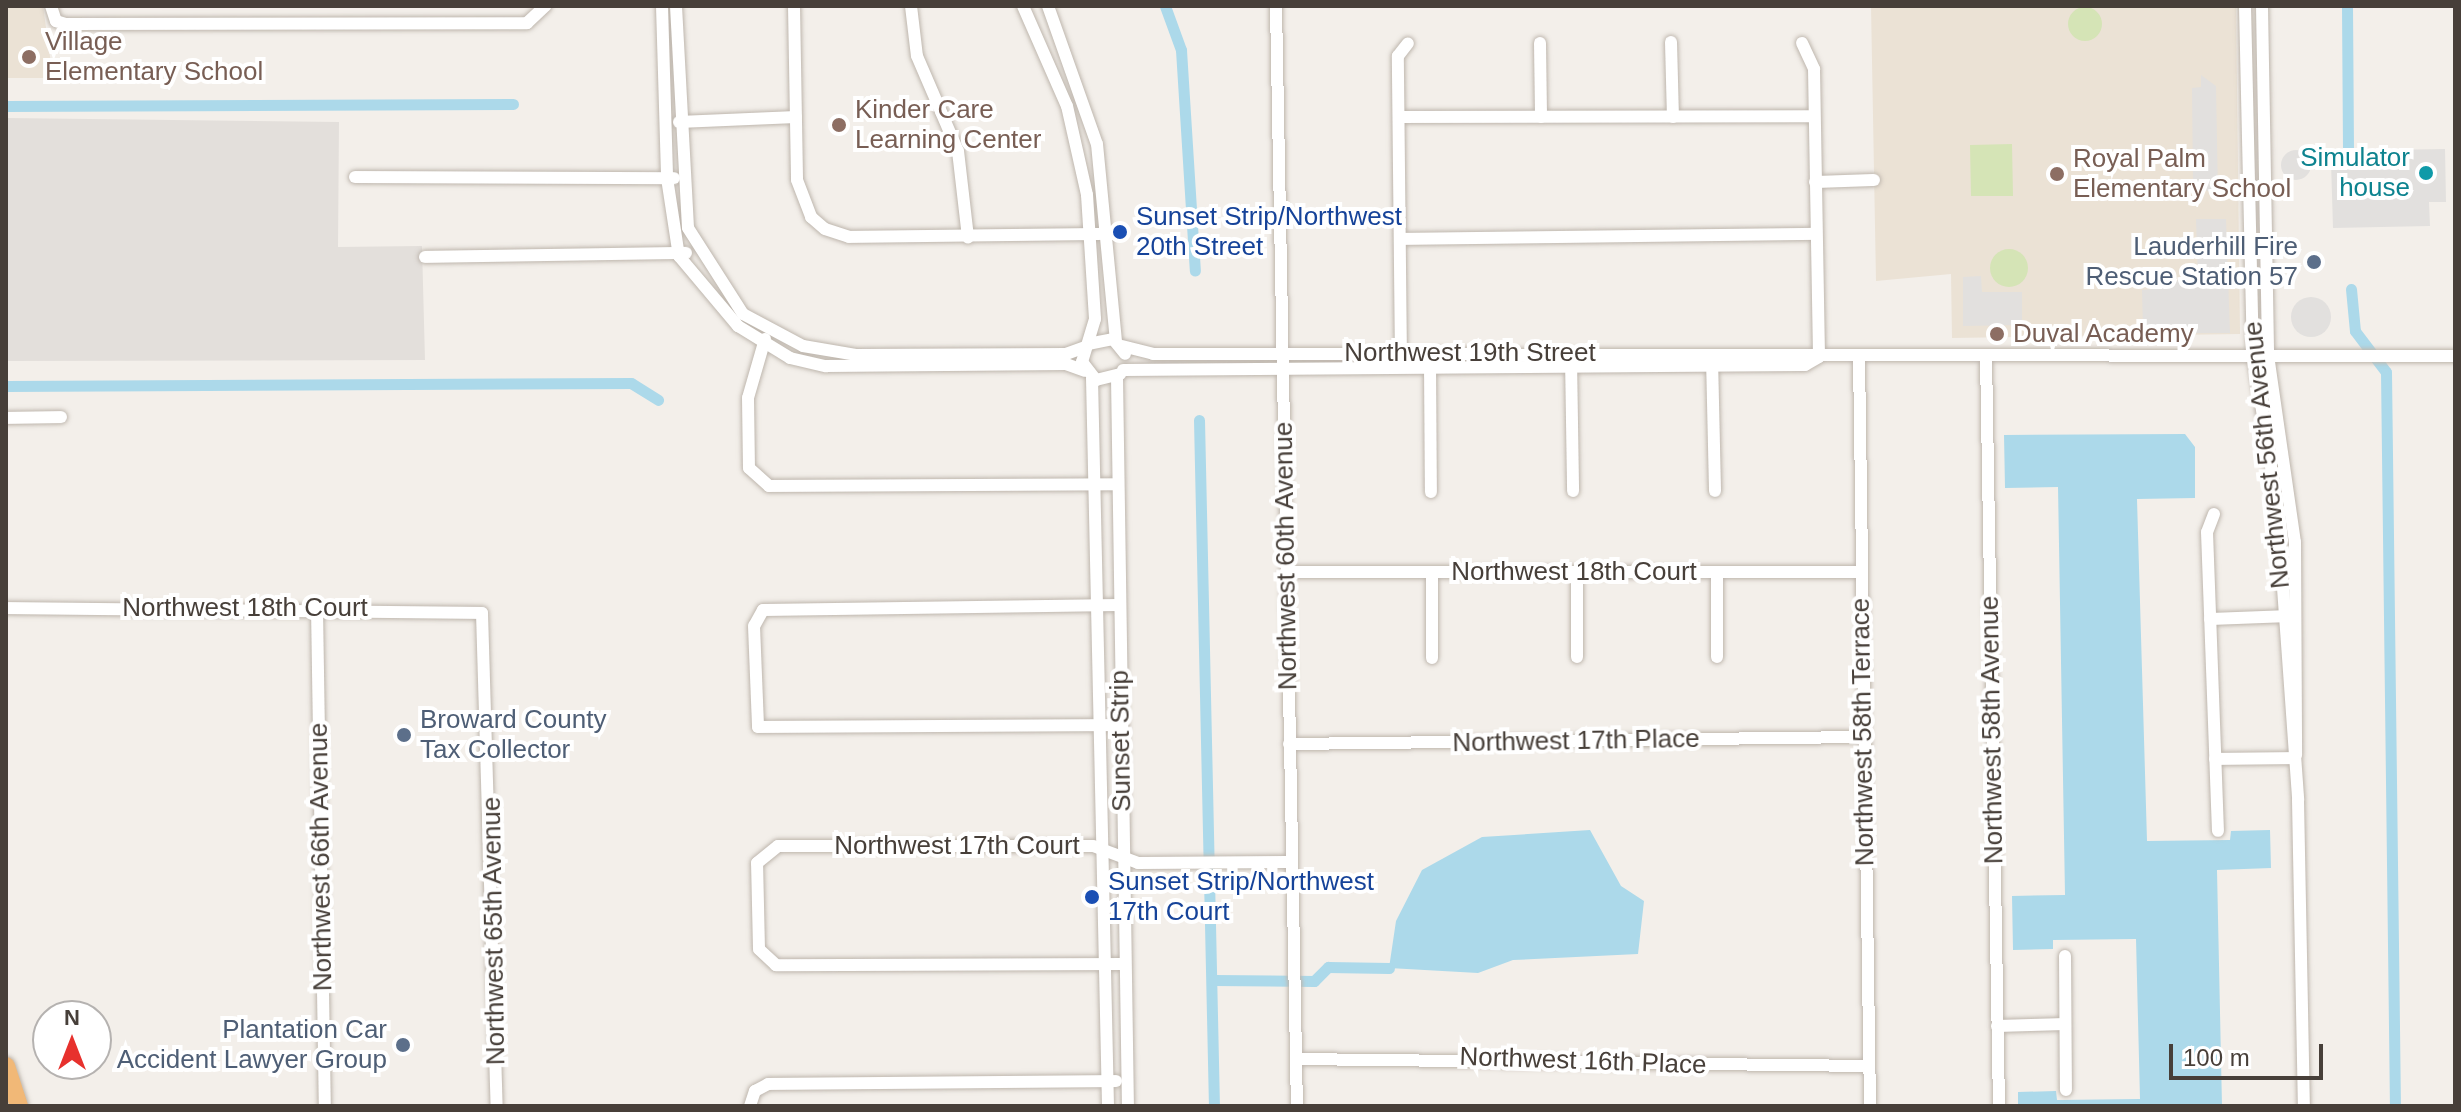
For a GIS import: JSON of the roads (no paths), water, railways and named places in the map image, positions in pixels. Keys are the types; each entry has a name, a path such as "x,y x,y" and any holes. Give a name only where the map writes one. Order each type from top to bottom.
{"highway":[{"path":"6,1066 19,1106"},
{"path":"6,1094 11,1106"}],"street":[{"path":"51,6 56,21 527,23 542,11"},
{"path":"662,6 667,178 679,256 720,310 766,339 826,366 1066,364 1088,375"},
{"path":"676,6 681,178 696,249 743,314 766,339 857,355 1066,354 1086,346 1095,319 1092,235 1077,145 1040,39 1023,6"},
{"path":"794,6 801,200 825,229 849,237 1111,234"},
{"path":"911,6 917,56 958,151 968,237"},
{"path":"1048,6 1059,29 1097,144 1111,234 1119,344"},
{"name":"Northwest 60th Avenue","path":"1276,6 1297,1106"},
{"name":"Northwest 56th Avenue","path":"2245,6 2253,354 2277,504 2290,616"},
{"name":"Northwest 56th Avenue","path":"2262,6 2268,355 2292,512 2290,616 2304,1106"},
{"path":"1040,39 1059,29"},
{"path":"1671,42 1673,117"},
{"path":"1401,368 1398,56 1408,43"},
{"path":"1540,43 1541,117"},
{"path":"1802,43 1814,69 1819,357"},
{"path":"1399,117 1814,116"},
{"path":"679,122 796,117"},
{"path":"355,177 681,178"},
{"path":"1815,182 1874,180"},
{"path":"1401,239 1816,234"},
{"path":"425,257 679,256 696,249"},
{"path":"766,339 748,398 749,468 756,480 769,486 1118,484"},
{"name":"Northwest 19th Street","path":"1086,346 1119,344 1138,354 1571,351 1712,358"},
{"name":"Sunset Strip","path":"1119,344 1118,605 1128,1106"},
{"name":"Sunset Strip","path":"1086,346 1096,484 1108,1106"},
{"name":"Northwest 19th Street","path":"1088,375 1283,368 1571,366 1806,350 1819,357 2455,356"},
{"path":"1571,351 1573,491"},
{"path":"1431,353 1431,492"},
{"name":"Northwest 58th Avenue","path":"1986,355 1999,1106"},
{"name":"Northwest 58th Terrace","path":"1859,357 1870,1106"},
{"path":"1712,358 1715,491"},
{"path":"6,418 61,417"},
{"path":"2214,514 2207,532 2218,831"},
{"name":"Northwest 18th Court","path":"1286,572 1861,572"},
{"path":"1432,572 1432,658"},
{"path":"1577,572 1577,657"},
{"path":"1717,572 1717,657"},
{"path":"1118,605 763,610 754,626 758,727 1121,725"},
{"name":"Northwest 18th Court","path":"6,608 317,608 482,613"},
{"name":"Northwest 66th Avenue","path":"317,608 325,1106"},
{"name":"Northwest 65th Avenue","path":"482,613 497,1106"},
{"path":"2210,619 2290,616"},
{"name":"Northwest 17th Place","path":"1289,744 1863,737"},
{"path":"2215,759 2295,758"},
{"name":"Northwest 17th Court","path":"1105,964 776,965 764,959 757,863 764,852 1103,846 1123,857 1292,862"},
{"path":"2065,956 2066,1090"},
{"path":"1105,964 1125,964"},
{"path":"1997,1026 2065,1024"},
{"name":"Northwest 16th Place","path":"1296,1059 1869,1066"},
{"path":"750,1106 755,1091 768,1084 1127,1081"}],"water":[{"path":"2185,434 2195,447 2195,498 2137,499 2147,841 2230,840 2231,831 2270,830 2271,868 2217,870 2222,1106 2018,1106 2018,1092 2056,1091 2057,1100 2140,1099 2136,939 2053,940 2053,949 2013,950 2012,896 2065,895 2058,487 2005,488 2004,435"},
{"path":"1590,830 1621,886 1644,901 1638,954 1513,960 1478,973 1389,968 1396,921 1422,870 1482,837"}],"waterway":[{"path":"1165,6 1181,50 1195,271"},
{"path":"2347,6 2348,156"},
{"path":"6,106 513,104"},
{"path":"2351,289 2355,331 2386,372 2395,1106"},
{"path":"6,386 631,383 658,400"},
{"path":"1199,420 1214,1106"},
{"path":"1214,980 1314,981 1328,967 1389,968"}],"place":[{"name":"Village Elementary School","path":"29,57"},
{"name":"Kinder Care Learning Center","path":"839,125"},
{"name":"Simulator house","path":"2426,173"},
{"name":"Royal Palm Elementary School","path":"2057,174"},
{"name":"Sunset Strip/Northwest 20th Street","path":"1120,232"},
{"name":"Lauderhill Fire Rescue Station 57","path":"2314,262"},
{"name":"Duval Academy","path":"1997,334"},
{"name":"Broward County Tax Collector","path":"404,735"},
{"name":"Sunset Strip/Northwest 17th Court","path":"1092,897"},
{"name":"Plantation Car Accident Lawyer Group","path":"403,1045"}]}
